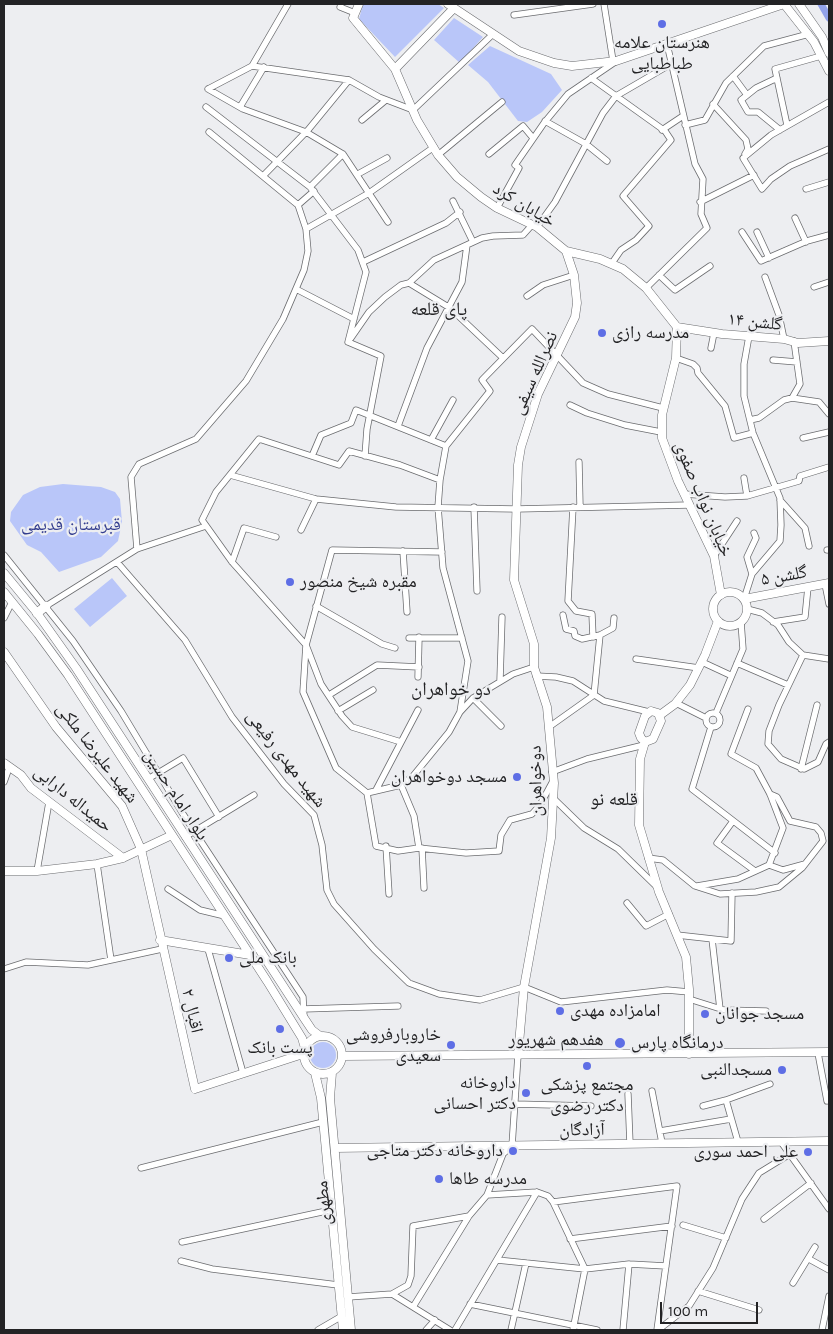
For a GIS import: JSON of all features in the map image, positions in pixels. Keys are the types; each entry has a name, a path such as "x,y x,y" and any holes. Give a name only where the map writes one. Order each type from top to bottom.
{"main road":[{"path":"37,613 46,606"}],"street":[{"path":"288,4 252,66 208,89 240,107 306,132 343,154 388,222"},
{"path":"341,4 340,7 355,13 359,4"},
{"path":"514,15 593,4"},
{"path":"604,4 615,61"},
{"path":"394,69 451,6 492,35 520,51 554,63 572,66 615,61 784,4 809,34 829,71"},
{"path":"798,4 822,37 829,53"},
{"name":"خیابان کرد","path":"355,13 353,18 394,69 413,110 438,154 468,188 496,208 534,226 566,251 612,263 623,269 646,288 677,327"},
{"path":"685,125 705,120 713,104 733,76 764,46 809,34"},
{"path":"252,66 349,80 386,100 413,110 492,35"},
{"path":"646,288 707,228 701,214 700,202 703,179 695,164 667,44"},
{"path":"787,125 775,69 821,56"},
{"path":"496,208 519,168 515,165 545,121 568,94 615,61"},
{"path":"348,342 370,312 385,297 401,285 409,282 434,260 470,243 493,236 523,235 534,226 555,202 603,113 616,96 671,64"},
{"path":"240,107 264,67"},
{"path":"733,76 747,95"},
{"path":"591,78 662,130 672,140 623,196 650,226 636,240 621,250 612,263"},
{"path":"777,78 756,88 741,100 748,112 758,112 780,130"},
{"path":"264,176 306,132 349,80"},
{"path":"362,120 386,100"},
{"path":"438,154 502,102"},
{"path":"743,158 787,125 829,102"},
{"path":"713,104 746,140 748,149 743,158"},
{"path":"206,107 312,189 358,250 366,272 348,342"},
{"path":"662,130 683,116"},
{"path":"545,121 586,144 607,161"},
{"path":"489,154 523,126 533,138"},
{"path":"137,549 131,477 139,464 196,439 246,381 283,319 304,270 308,251 306,229 298,205 209,132"},
{"path":"306,229 369,193 434,147"},
{"path":"743,158 762,189 771,178 790,166 829,149"},
{"path":"298,205 343,154"},
{"path":"358,174 386,158"},
{"path":"700,202 754,175"},
{"path":"806,190 829,182"},
{"path":"398,426 427,348 450,308 462,282 470,243 460,212 453,201"},
{"path":"363,262 446,223 460,212"},
{"path":"795,218 806,242"},
{"path":"742,232 761,261 806,242 829,235"},
{"path":"756,232 769,258"},
{"name":"نصرالله سیفی","path":"516,509 521,447 538,394 575,317 574,274 566,251"},
{"path":"660,275 675,290 710,266"},
{"path":"527,296 543,285 574,274"},
{"path":"766,277 779,315 784,339"},
{"path":"409,282 450,308 503,358"},
{"path":"814,287 829,282"},
{"path":"296,289 354,319"},
{"name":"گلشن ۱۴","path":"677,327 714,333 784,339 811,344 829,341"},
{"name":"خیابان نواب صفوی","path":"677,327 676,358 663,408 661,432 664,448 714,556 721,595"},
{"path":"460,712 468,661 443,568 438,507 440,480 446,446 490,391 482,380 532,330 583,383 608,394 663,408"},
{"path":"711,348 714,333"},
{"path":"749,336 744,364 744,396 750,420 780,500 805,528 810,546"},
{"path":"348,342 381,356 367,429 366,456"},
{"path":"792,398 800,384 794,342"},
{"path":"676,358 693,364 698,368 698,373 725,406 734,438 754,433"},
{"path":"773,360 797,362"},
{"path":"750,420 759,418 784,400 792,398 819,402 829,414"},
{"path":"431,440 453,400"},
{"path":"570,405 586,413 625,425 661,432"},
{"path":"312,456 321,435 351,424 356,410 446,446"},
{"path":"803,438 829,432"},
{"path":"401,742 352,727 338,711 321,684 306,645 232,562 202,520 216,492 259,439 339,465 349,452 400,465 440,480"},
{"path":"579,462 568,601 576,611 592,614 593,637"},
{"path":"684,494 725,497 747,496 799,481 800,476 829,467"},
{"path":"230,475 316,499 396,507 516,509 689,505"},
{"path":"744,478 747,496"},
{"path":"300,530 316,499"},
{"path":"711,727 716,727 720,721 716,713 730,675 743,649 741,622 747,609 744,599 752,574 780,541 780,500"},
{"path":"474,507 477,592"},
{"name":"دوخواهران","path":"516,509 514,580 534,644 534,667 542,688 549,727 553,776 551,838 524,988 518,1055"},
{"path":"714,556 737,520"},
{"path":"46,606 137,549 206,526"},
{"path":"232,562 244,528 276,537"},
{"path":"752,574 747,557 756,538 754,533"},
{"path":"442,552 332,550 306,645 303,692 336,768 367,793 376,846 386,846 398,851 421,848 466,853 499,851 501,835 510,820 532,814 540,805 553,776 587,759 645,743 655,737 661,721 660,715 656,711 648,712 604,701 572,681 556,677 536,676"},
{"path":"403,551 406,612"},
{"path":"4,555 73,641 121,711 195,832 303,997 304,1018"},
{"name":"شهید مهدی رفیعی","path":"117,562 185,640 232,716 284,784 314,815 322,845 327,890 334,904 374,950 409,983 439,994 480,1000 524,988"},
{"name":"بلوار امام حسین","path":"4,573 37,613 76,668 304,1018 312,1030 320,1036"},
{"path":"827,584 829,604"},
{"name":"گلشن ۵","path":"744,599 827,584"},
{"path":"773,622 805,617 808,588"},
{"name":"بلوار امام حسین","path":"4,592 68,675 250,955 302,1038 304,1050"},
{"path":"660,715 676,703 690,685 701,665 718,621 713,607 721,595 735,593 744,599"},
{"path":"4,618 12,602"},
{"path":"316,606 382,644 395,648"},
{"path":"747,609 762,613 804,655 829,659"},
{"path":"563,615 566,629 574,631 575,636 582,639 600,635 613,628 614,618"},
{"path":"500,680 502,617"},
{"path":"718,621 729,626 741,622"},
{"path":"549,727 594,695 600,635"},
{"path":"418,677 420,637"},
{"path":"409,638 462,638"},
{"name":"شهید علیرضا ملکی","path":"4,652 56,727 122,806 141,849 160,940"},
{"path":"804,655 788,685 769,731 768,744 780,759 804,770 818,762 826,744 829,742"},
{"path":"636,659 701,665 730,675"},
{"path":"737,663 756,671 762,676 788,685"},
{"path":"329,695 377,665 419,667"},
{"path":"367,793 401,785 413,776 436,750 460,712 473,698 500,680 534,667"},
{"path":"338,711 373,690"},
{"path":"473,698 501,726"},
{"path":"676,703 706,718 706,722 711,727"},
{"path":"800,769 817,705"},
{"path":"695,886 738,880 769,865 783,828 770,794 756,768 731,754 748,709"},
{"path":"376,790 418,710"},
{"path":"645,743 639,733 648,712"},
{"path":"706,718 711,712 716,713"},
{"path":"711,727 692,789 775,852"},
{"path":"645,743 640,759 639,825 658,887 686,957 689,995 689,1054"},
{"path":"148,779 183,758 219,817"},
{"path":"4,782 6,766"},
{"name":"حمیداله دارابی","path":"6,766 21,775 31,788 123,858"},
{"path":"401,785 414,816 421,848 424,888"},
{"path":"648,858 663,860 695,886 720,894 756,892 779,887 805,864 823,841 816,827 790,821 777,797 770,794"},
{"path":"185,836 195,832 254,795"},
{"path":"553,798 584,828 618,849 658,887"},
{"path":"37,871 49,802"},
{"path":"733,820 717,843 755,871"},
{"path":"4,871 37,871 97,864 123,858 172,835"},
{"path":"386,846 389,894"},
{"path":"97,864 111,960"},
{"path":"769,865 783,870 805,864"},
{"path":"168,889 200,910 225,916"},
{"path":"677,935 731,941 732,893"},
{"path":"627,903 646,926 669,914"},
{"path":"712,939 720,1009"},
{"path":"160,940 250,955"},
{"name":"اقبال ۲","path":"160,940 195,1089 243,1074"},
{"path":"208,948 243,1074 304,1050 313,1038 320,1036 336,1040 340,1045 342,1056 338,1068 321,1075 315,1073 306,1065 304,1050"},
{"path":"4,969 26,962 88,965 162,949"},
{"path":"524,988 561,1002 667,990 689,995 720,1009 766,1011"},
{"path":"304,1009 398,1006"},
{"name":"هفدهم شهریور","path":"342,1056 829,1052"},
{"path":"818,1053 827,1101"},
{"path":"413,1307 469,1216 487,1195 503,1154 512,1146 518,1055"},
{"name":"مطهری","path":"332,1072 330,1098 351,1330"},
{"name":"مطهری","path":"315,1073 323,1122 343,1330"},
{"path":"703,1106 770,1084"},
{"path":"652,1091 662,1144"},
{"path":"628,1094 630,1144"},
{"path":"726,1100 738,1142"},
{"path":"515,1104 591,1106"},
{"path":"660,1131 732,1119"},
{"path":"141,1168 323,1122"},
{"name":"آزادگان","path":"334,1148 829,1141"},
{"path":"781,1142 829,1209"},
{"path":"658,1330 689,1306 713,1268 742,1199 759,1173 790,1154"},
{"path":"764,1219 811,1183"},
{"path":"552,1202 677,1186 658,1330"},
{"path":"487,1195 537,1192 548,1196 552,1202 585,1269 573,1328"},
{"path":"455,1330 537,1192"},
{"path":"182,1242 332,1210"},
{"path":"348,1297 392,1294 408,1285 411,1276 413,1226 469,1216"},
{"path":"683,1225 726,1238"},
{"path":"570,1239 672,1226"},
{"path":"793,1283 815,1246"},
{"path":"809,1259 829,1270"},
{"path":"497,1260 585,1269 629,1264 666,1266"},
{"path":"181,1261 212,1269 338,1285"},
{"path":"511,1330 526,1263"},
{"path":"624,1330 629,1264"},
{"path":"698,1291 759,1310"},
{"path":"392,1294 450,1330"},
{"path":"822,1330 829,1296"},
{"path":"470,1304 573,1328 597,1330"},
{"path":"318,1330 342,1316"},
{"path":"426,1330 436,1320"}],"green space":[{"path":"363,4 438,4 444,8 395,57 359,19"},
{"path":"454,18 483,37 460,63 434,40"},
{"path":"490,46 551,74 562,90 542,112 527,122 518,121 488,82 468,65"},
{"name":"قبرستان قدیمی","path":"63,484 101,487 115,492 120,499 122,522 118,541 101,557 59,572 41,552 27,545 10,521 11,512 23,495 40,487"},
{"path":"112,578 127,596 90,627 74,609"},
{"path":"323,1042 332,1046 336,1055 332,1064 323,1068 314,1064 310,1055 314,1046"}],"waterway":[{"path":"821,4 829,18"}],"place":[{"name":"هنرستان علامه طباطبایی","path":"662,24"},
{"name":"مدرسه رازی","path":"602,333"},
{"name":"مقبره شیخ منصور","path":"290,582"},
{"name":"مسجد دوخواهران","path":"517,777"},
{"name":"بانک ملی","path":"229,958"},
{"name":"امامزاده مهدی","path":"560,1011"},
{"name":"مسجد جوانان","path":"705,1014"},
{"name":"پست بانک","path":"280,1029"},
{"name":"درمانگاه پارس","path":"620,1043"},
{"name":"خاروبارفروشی سعیدی","path":"451,1045"},
{"name":"مجتمع پزشکی دکتر رضوی","path":"587,1066"},
{"name":"مسجدالنبی","path":"782,1070"},
{"name":"داروخانه دکتر احسانی","path":"526,1093"},
{"name":"داروخانه دکتر متاجی","path":"513,1151"},
{"name":"علی احمد سوری","path":"808,1152"},
{"name":"مدرسه طاها","path":"439,1179"}],"district":[{"name":"پای قلعه","path":"439,310"},
{"name":"دو خواهران","path":"451,690"},
{"name":"قلعه نو","path":"614,800"}]}
